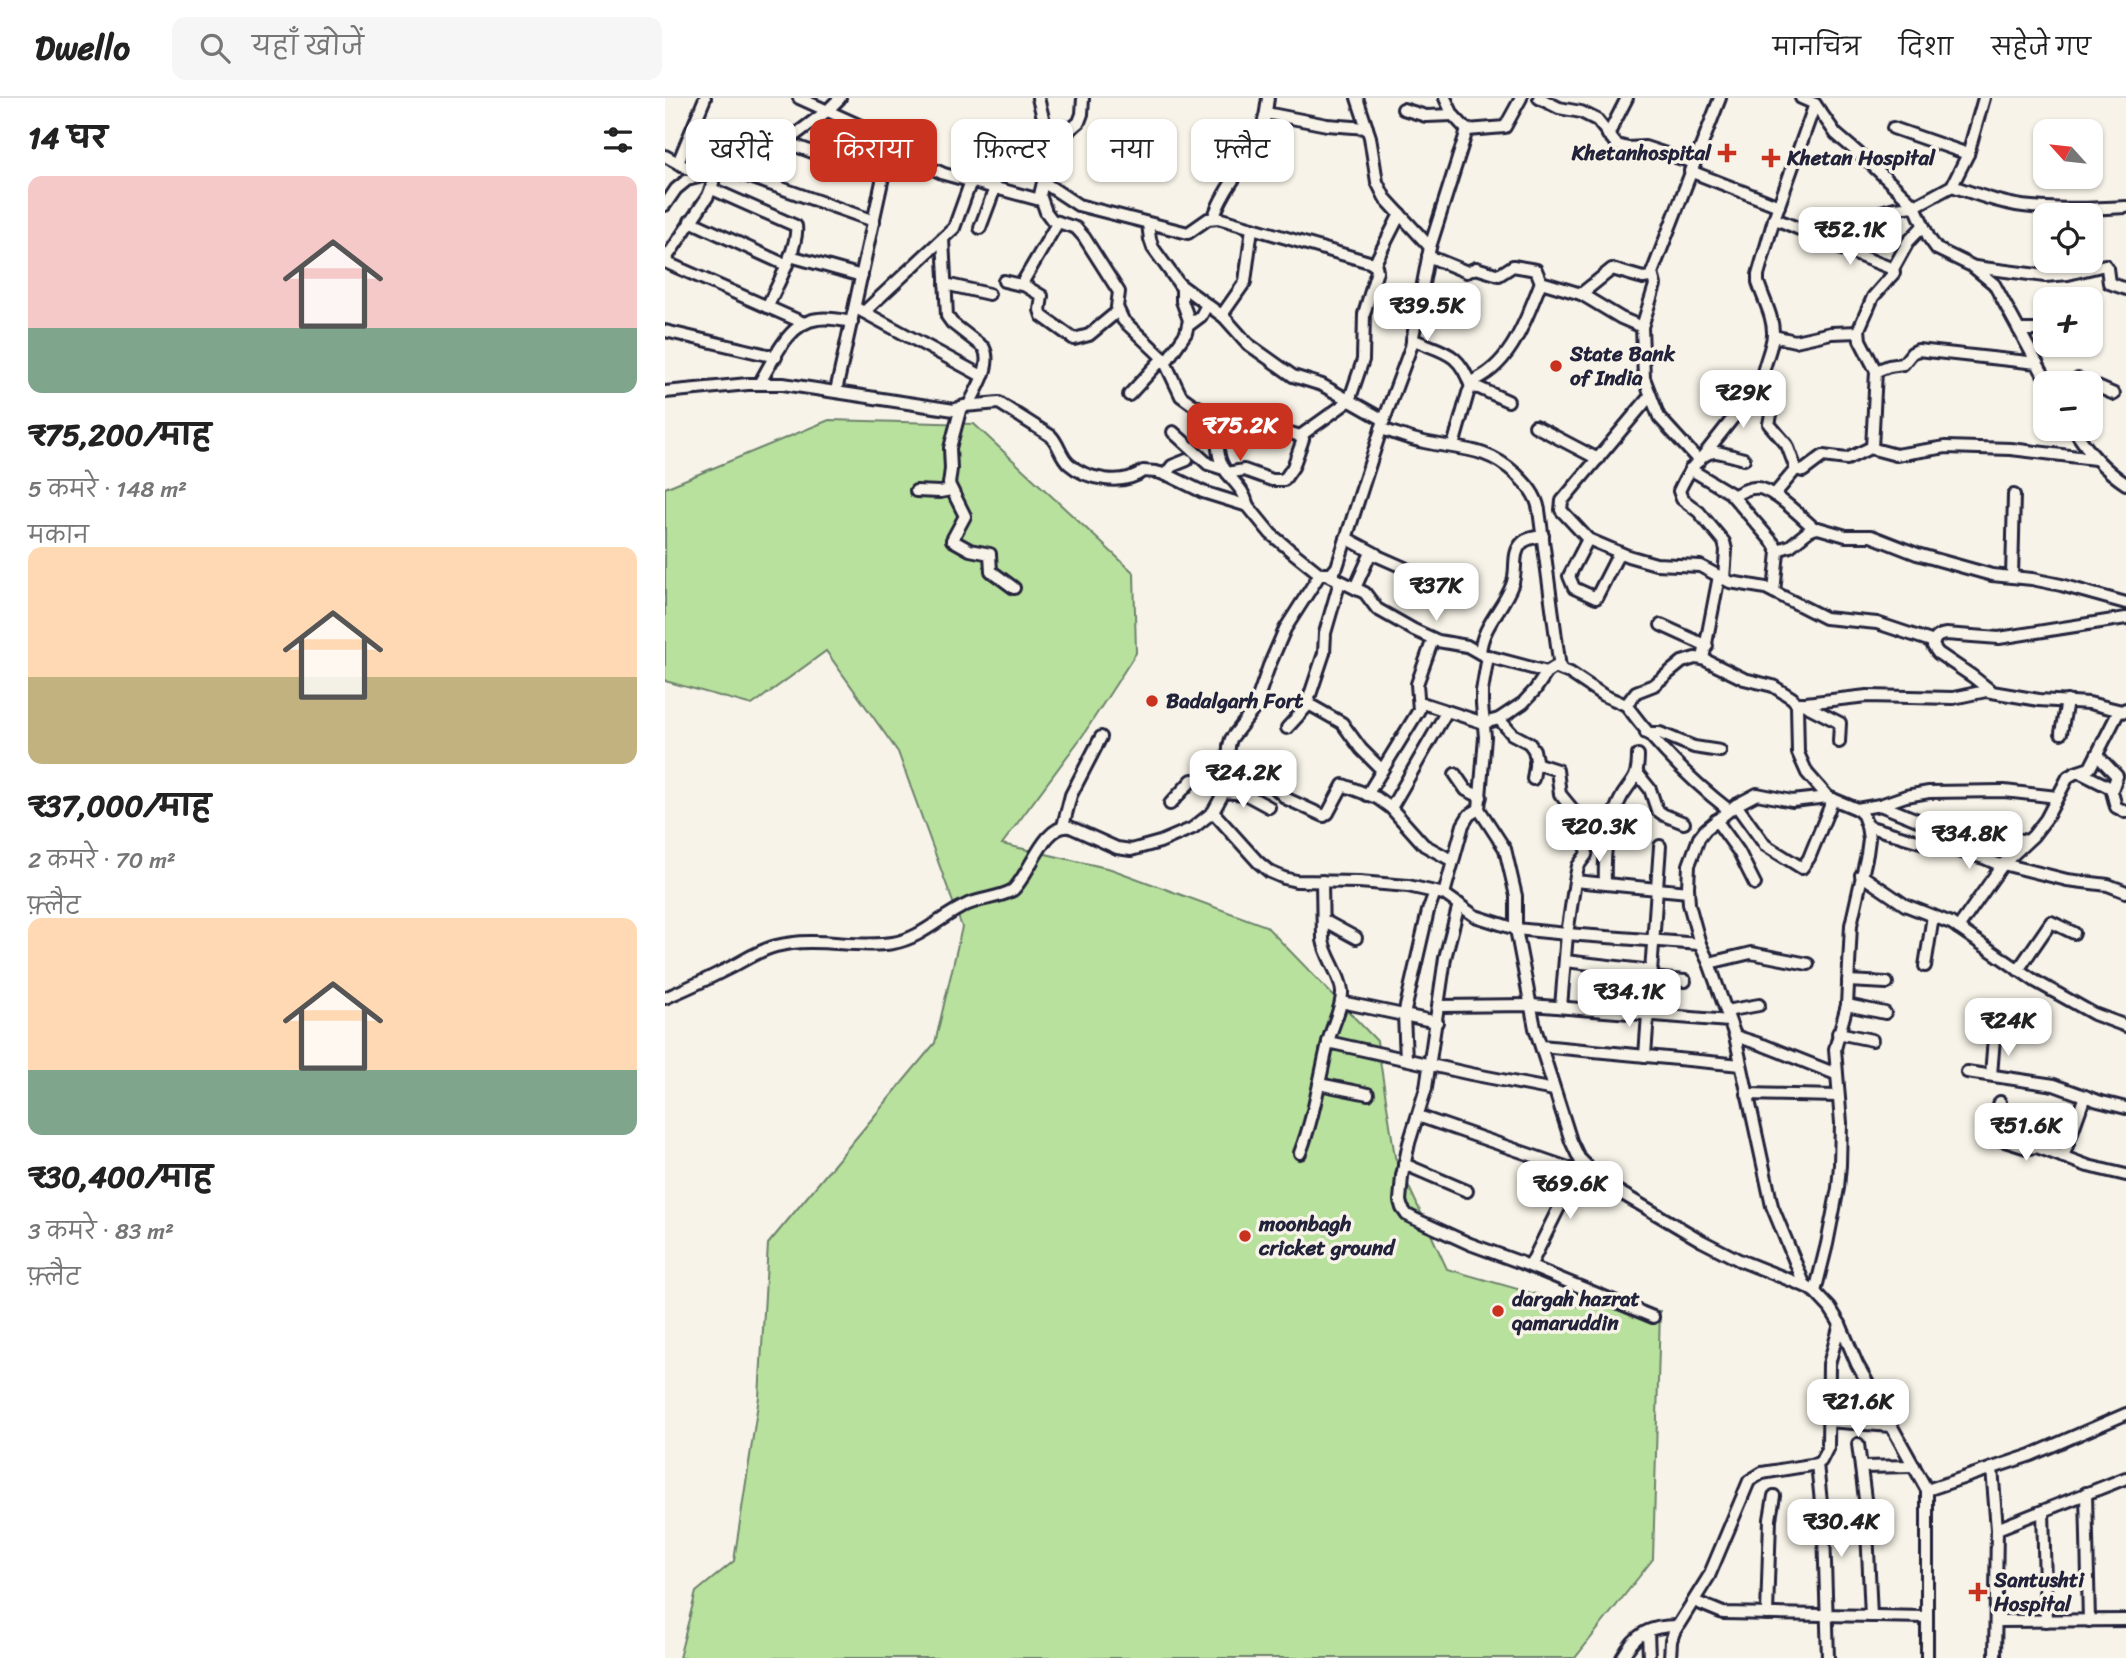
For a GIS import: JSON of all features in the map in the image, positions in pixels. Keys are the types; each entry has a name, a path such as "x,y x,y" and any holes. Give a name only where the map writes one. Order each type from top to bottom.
{"street":[{"path":"678,163 705,98"},
{"path":"799,98 845,119"},
{"path":"796,134 840,98"},
{"path":"1038,98 1043,119"},
{"path":"1073,127 1082,114 1083,98"},
{"path":"1214,217 1221,198 1255,146 1268,98"},
{"path":"1357,98 1367,128 1377,182 1385,198 1429,252 1467,272 1476,268 1499,275 1513,266 1537,270 1541,282 1520,335 1500,360 1470,385 1453,446"},
{"path":"1445,98 1453,115 1467,130"},
{"path":"1467,130 1505,127 1521,98"},
{"path":"1539,98 1559,108 1581,112 1597,120 1605,128 1611,141 1621,147 1645,147 1779,206"},
{"path":"1608,135 1627,98"},
{"path":"1581,294 1612,269 1643,278 1650,277 1720,98"},
{"path":"1801,98 1815,104 1836,134 1915,206 1937,249 1972,266 1994,284 2041,371"},
{"path":"1850,252 1872,215 1895,208 1915,206 1952,186 1968,154 1984,98"},
{"path":"1796,469 1787,445 1769,424 1776,391 1763,380 1762,373 1773,337 1772,321 1758,275 1774,219 1815,104"},
{"path":"1403,109 1426,116 1453,115"},
{"path":"1266,113 1317,124 1367,128"},
{"path":"1893,128 1968,154"},
{"path":"665,998 774,946 807,941 868,945 909,939 964,906 1013,890 1050,834 1063,826 1117,848 1131,850 1160,842 1193,828 1213,812 1225,788 1231,739 1254,709 1285,629 1324,574 1334,572 1337,566 1412,339 1429,252 1467,130"},
{"path":"665,156 686,167"},
{"path":"665,205 681,184 686,182"},
{"path":"713,182 712,189 665,261 804,323"},
{"path":"763,182 874,221"},
{"path":"859,310 862,276 882,182"},
{"path":"836,391 852,322 859,310 956,225 971,182"},
{"path":"974,182 1040,200"},
{"path":"1173,432 1208,464 1226,471 1244,470 1272,480 1284,480 1290,474 1303,439 1267,425 1232,423 1218,418 1181,396 1164,360 1127,326 1118,311 1119,292 1076,228 1048,216 1040,200 1043,182 1072,202 1086,208 1148,224 1188,233 1205,220 1214,217 1374,265 1377,271 1363,320 1363,360 1349,401 1300,436"},
{"path":"1952,186 1985,198 2031,207 2126,207"},
{"path":"980,228 995,188"},
{"path":"712,189 795,225 797,233 788,261 768,307"},
{"path":"1076,228 1086,208"},
{"path":"1374,265 1400,214"},
{"path":"1774,219 1893,269"},
{"path":"690,221 788,261 862,276"},
{"path":"1004,281 1017,286 1022,284 1058,222"},
{"path":"1148,224 1151,243 1182,289 1181,298 1189,325"},
{"path":"1872,448 1876,371 1860,340 1860,324 1873,297 1894,273 1893,269 1907,242 1923,226"},
{"path":"1224,317 1224,312 1245,282 1252,228"},
{"path":"943,239 946,311 949,319 984,348 987,354 982,376 965,406 950,448 949,484 965,516 952,541 973,551 990,554 991,571 1014,588"},
{"path":"1972,266 2045,276 2068,274 2105,265 2109,283 2126,289"},
{"path":"1652,273 1654,289 1642,327 1643,366 1650,396 1659,417 1694,465 1733,496 1777,550 1774,592"},
{"path":"1541,282 1581,294 1642,327"},
{"path":"945,284 989,294"},
{"path":"1022,284 1042,296 1042,316 1074,339 1089,335 1118,311"},
{"path":"1179,284 1224,317 1261,355 1293,376 1322,385 1382,425 1423,442 1489,455 1506,465 1530,489 1539,510 1560,668"},
{"path":"1129,396 1164,360 1207,305"},
{"path":"859,310 982,376"},
{"path":"759,384 788,337 804,323 817,318 852,322"},
{"path":"2019,331 2033,330"},
{"path":"665,331 776,357"},
{"path":"1773,337 1795,341 1831,333 1859,332"},
{"path":"1412,339 1457,358 1470,385 1507,401"},
{"path":"1876,371 1903,364 1918,350 2037,363"},
{"path":"1703,659 1726,550 1724,542 1699,512 1680,496 1680,488 1694,465 1763,380"},
{"path":"665,392 783,384 954,410 999,402 1056,442 1071,466 1090,475 1103,479 1126,478 1143,471 1165,475 1203,492 1248,506"},
{"path":"2103,389 2114,394"},
{"path":"1560,508 1563,499 1650,396"},
{"path":"1218,418 1218,446 1226,471 1243,491 1248,506 1271,534 1324,574 1365,593 1382,613 1433,639 1467,646 1484,655 1546,673"},
{"path":"1535,426 1598,460"},
{"path":"2082,441 2100,466 2126,484"},
{"path":"1796,469 1803,471 1823,456 1850,459 1867,448 1896,455 1946,447 2001,448 2095,459"},
{"path":"1694,465 1714,452 1744,459"},
{"path":"1165,475 1172,466 1187,460"},
{"path":"1774,495 1796,469"},
{"path":"1733,496 1756,487 1774,495 1814,528 1851,536 1871,536 1917,554 1992,575 2061,585 2126,603"},
{"path":"916,491 951,490"},
{"path":"2012,577 2014,495"},
{"path":"1539,510 1560,508"},
{"path":"1560,508 1588,539 1619,552 1656,564 1700,566 1736,584 1758,586 1774,592 1825,618 1878,623 1934,642"},
{"path":"1777,550 1796,543 1814,528"},
{"path":"1406,1059 1404,1015 1428,911 1453,861 1463,825 1480,803 1485,737 1482,691 1484,633 1513,584 1515,558 1521,544 1527,539 1543,536"},
{"path":"1346,538 1432,580"},
{"path":"1588,539 1569,576 1574,588 1597,598 1619,552"},
{"path":"1355,588 1369,557 1375,554"},
{"path":"1548,578 1569,576"},
{"path":"1309,704 1308,698 1324,653 1325,633 1341,581"},
{"path":"1991,691 1934,649 1934,642 1941,634 1999,638 2126,618"},
{"path":"1661,625 1707,646"},
{"path":"1367,794 1419,710 1417,684 1433,639"},
{"path":"1626,705 1636,692 1654,684 1682,662 1695,658 1703,659 1744,679 1773,686 1798,703 1840,723 1839,742"},
{"path":"1419,702 1484,723 1499,719 1530,696 1546,673 1555,667 1560,668 1603,695 1626,705 1646,733 1682,771 1733,808 1765,845 1802,868 1809,858 1831,798"},
{"path":"1798,703 1867,696 1953,698 1991,691 2039,700 2089,703 2124,710 2089,768 2068,778 2046,819 2027,842 2002,865 1958,928"},
{"path":"2061,733 2067,701"},
{"path":"1798,703 1798,753 1807,773 1831,798 1857,809 1863,815 1867,826 1867,854 1851,925 1847,1006 1835,1049 1841,1123 1840,1165 1827,1244 1810,1289"},
{"path":"1287,728 1309,704"},
{"path":"1309,704 1342,723 1361,749 1382,770"},
{"path":"1391,808 1447,711"},
{"path":"1499,719 1512,734 1532,746 1536,754 1532,779"},
{"path":"1646,733 1660,733 1689,745 1720,751"},
{"path":"1063,826 1071,794 1101,737"},
{"path":"1605,883 1607,832 1618,803 1632,785 1637,773 1639,755"},
{"path":"2097,755 2117,776 2112,790 2116,807 2126,812"},
{"path":"1535,763 1557,770 1559,791 1583,822 1587,852 1580,863 1575,881 1561,1007"},
{"path":"2079,772 2104,783 2112,790"},
{"path":"1637,773 1650,789 1657,810 1684,823"},
{"path":"1455,774 1466,790 1480,803 1504,849 1516,896 1516,929 1531,1005 1554,1090 1579,1166 1530,1266"},
{"path":"1262,776 1287,799 1324,816 1343,785 1375,797 1391,808 1416,838 1453,861"},
{"path":"1170,804 1192,779 1245,794 1269,807"},
{"path":"1857,809 1880,806 1906,796 1947,791 2004,791 2057,797"},
{"path":"1810,1289 1772,1206 1735,1036 1700,944 1689,904 1689,865 1694,848 1706,829 1757,794 1792,801 1831,798"},
{"path":"1880,806 1920,821 2027,842"},
{"path":"1213,812 1270,872 1296,881 1408,886 1439,893 1475,916 1516,929 1700,944"},
{"path":"1716,820 1739,852 1755,884"},
{"path":"1867,826 1924,843"},
{"path":"1645,1056 1660,846"},
{"path":"1948,848 2002,865 2067,880 2108,885 2126,892"},
{"path":"1861,875 1905,905 1958,928 2035,981 2094,1014 2126,1026"},
{"path":"1300,1153 1310,1126 1342,992 1325,949 1322,881"},
{"path":"1575,881 1688,892"},
{"path":"1459,904 1445,958 1430,1065 1404,1164 1400,1200 1407,1214 1470,1244 1653,1317"},
{"path":"1925,966 1933,916"},
{"path":"1323,920 1356,938"},
{"path":"2018,970 2050,922 2074,933"},
{"path":"1709,963 1751,953 1808,964"},
{"path":"1565,961 1685,981"},
{"path":"1848,981 1887,983"},
{"path":"1341,1002 1437,1021"},
{"path":"1439,1006 1531,1005 1648,1015 1728,1016 1759,1004"},
{"path":"1847,1006 1885,1013"},
{"path":"1838,1033 1872,1040"},
{"path":"1735,1036 1836,1073"},
{"path":"1991,1075 1994,1038"},
{"path":"1328,1042 1554,1090"},
{"path":"1541,1046 1741,1065"},
{"path":"1967,1072 2054,1085 2103,1103 2126,1108"},
{"path":"1319,1084 1368,1094"},
{"path":"1748,1094 1838,1096"},
{"path":"2063,1157 2085,1096"},
{"path":"2000,1102 1991,1131 1992,1137 2027,1148 2037,1147 2088,1166 2126,1175"},
{"path":"1418,1116 1579,1166 1604,1184 1702,1241 1739,1260 1810,1289 1830,1308 1857,1364 1927,1490 1927,1658"},
{"path":"1404,1164 1467,1191"},
{"path":"1671,1658 1671,1640 1677,1626 1709,1576 1749,1481 1762,1473 1817,1464 1821,1461 1828,1447 1829,1364 1840,1324"},
{"path":"1927,1490 2031,1455 2126,1414"},
{"path":"1828,1421 1891,1426"},
{"path":"1858,1444 1866,1507 1871,1615"},
{"path":"1817,1464 1824,1531 1828,1658"},
{"path":"1861,1467 1914,1466"},
{"path":"1992,1468 1997,1529 1995,1658"},
{"path":"1997,1529 2126,1478"},
{"path":"2086,1493 2089,1620"},
{"path":"1767,1614 1770,1519 1774,1496"},
{"path":"2043,1511 2046,1621"},
{"path":"1694,1601 1723,1613 1927,1617"},
{"path":"1996,1621 2126,1620"},
{"path":"1622,1658 1635,1639 1648,1630 1677,1626"},
{"path":"1648,1630 1649,1658"}],"green space":[{"path":"829,420 974,424 1134,573 1136,653 1083,735 1002,844 1111,869 1266,926 1377,1041 1395,1157 1447,1269 1577,1306 1660,1311 1653,1559 1575,1658 679,1658 696,1592 734,1561 759,1397 768,1244 935,1043 962,927 898,752 826,651 752,705 665,681 665,488"}],"place":[{"name":"Khetanhospital","path":"1727,153"},
{"name":"Khetan Hospital","path":"1771,158"},
{"name":"State Bank of India","path":"1556,366"},
{"name":"Badalgarh Fort","path":"1152,701"},
{"name":"moonbagh cricket ground","path":"1245,1236"},
{"name":"dargah hazrat qamaruddin","path":"1498,1311"},
{"name":"Santushti Hospital","path":"1978,1592"}]}
